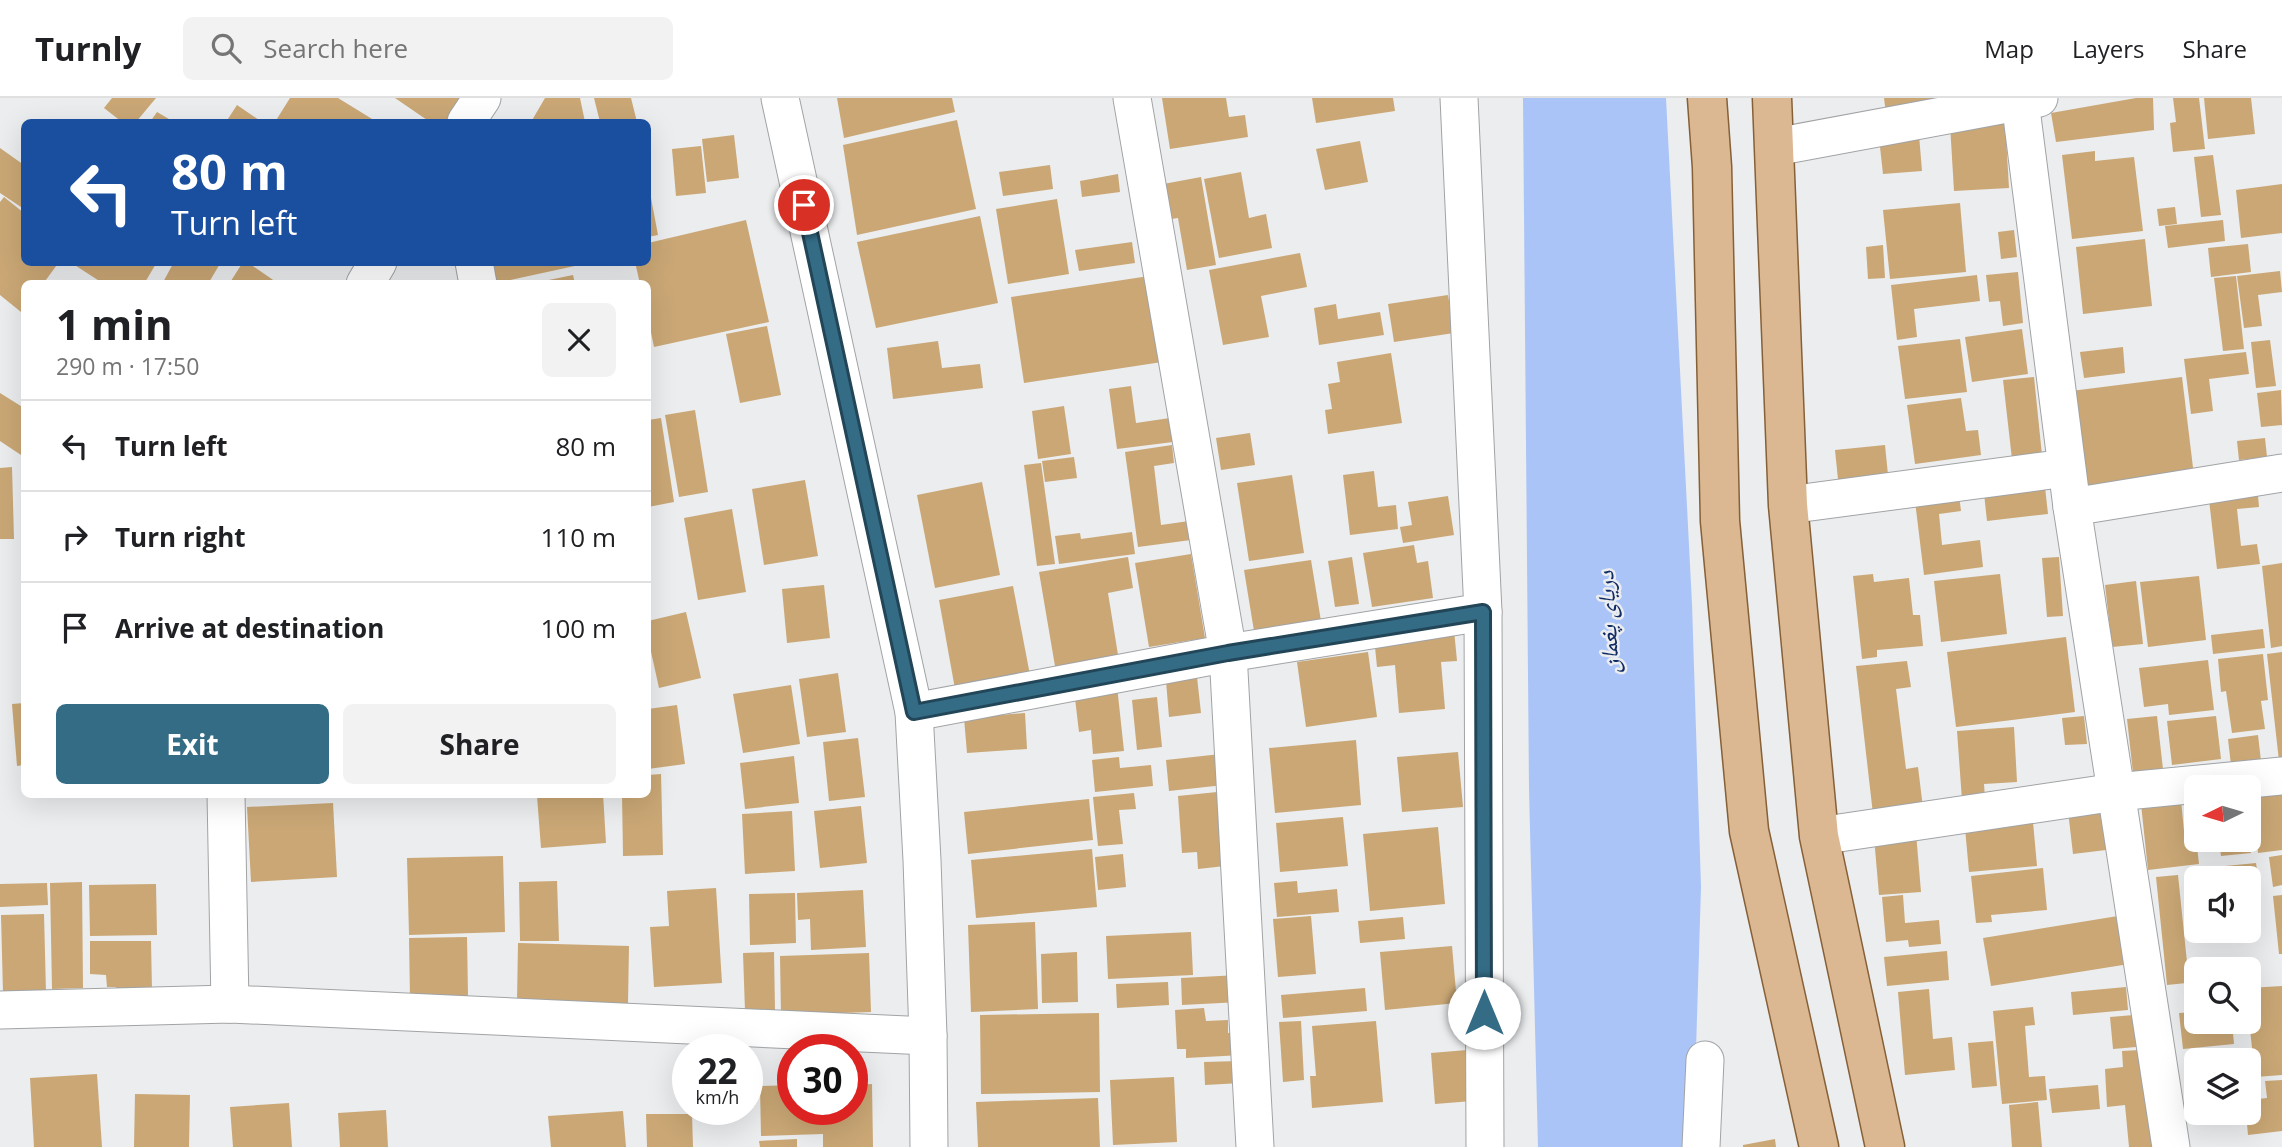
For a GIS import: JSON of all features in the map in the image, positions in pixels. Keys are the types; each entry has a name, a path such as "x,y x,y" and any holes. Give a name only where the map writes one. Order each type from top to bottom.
{"main road":[{"path":"1707,98 1712,167 1720,521 1749,831 1819,1147"},
{"path":"1772,98 1788,505 1819,836 1885,1147"}],"street":[{"path":"468,119 482,98"},
{"path":"780,98 914,712 922,860 929,1147"},
{"path":"1132,98 1228,653 1255,1147"},
{"path":"1460,98 1483,612 1485,1147"},
{"path":"1775,147 2029,100 2071,507 2171,1147"},
{"path":"1788,505 2066,468"},
{"path":"2071,507 2282,473"},
{"path":"914,712 1228,653 1483,612"},
{"path":"1819,836 2116,792 2282,776"},
{"path":"226,798 230,1004"},
{"path":"0,1010 230,1004 928,1036"},
{"path":"1701,1147 1705,1060"}],"water":[{"name":"دریای پغمان","path":"1523,98 1666,98 1692,604 1701,887 1693,1147 1538,1147 1529,789"}],"building":[{"path":"112,98 156,98 138,119 118,119 104,108"},
{"path":"290,98 338,98 372,119 277,119"},
{"path":"395,98 476,98 461,119 426,119"},
{"path":"545,98 580,98 584,119 533,119"},
{"path":"594,98 631,98 636,119 599,119"},
{"path":"837,98 952,98 955,112 844,138"},
{"path":"1162,98 1226,98 1229,117 1245,115 1248,137 1170,149"},
{"path":"1312,98 1393,98 1395,111 1316,123"},
{"path":"1884,98 1981,98 1887,121"},
{"path":"2136,98 2153,98 2154,130 2056,142 2051,113"},
{"path":"2173,98 2199,98 2205,149 2173,152 2170,123 2176,122"},
{"path":"2204,98 2251,98 2255,134 2208,139"},
{"path":"237,105 258,119 228,119"},
{"path":"157,112 169,119 152,119"},
{"path":"957,120 976,209 857,235 843,145"},
{"path":"2005,121 2009,188 1954,191 1950,124"},
{"path":"734,135 739,178 707,182 702,139"},
{"path":"1919,135 1922,171 1883,174 1879,138"},
{"path":"1360,141 1368,182 1325,190 1316,149"},
{"path":"701,146 706,193 676,196 672,149"},
{"path":"0,148 21,163 21,207 0,193"},
{"path":"2095,151 2095,161 2134,157 2143,231 2072,239 2062,155"},
{"path":"2213,155 2221,215 2201,217 2194,157"},
{"path":"1050,165 1053,189 1003,196 999,172"},
{"path":"1241,172 1249,218 1266,214 1272,248 1219,258 1204,179"},
{"path":"1118,174 1120,192 1082,197 1080,181"},
{"path":"1201,177 1216,265 1187,270 1178,218 1165,220 1158,185"},
{"path":"2282,184 2282,233 2241,238 2236,190"},
{"path":"4,197 21,211 21,266 56,266 46,280 21,280 21,312 0,295 0,202"},
{"path":"651,198 658,235 651,236"},
{"path":"1057,199 1069,274 1008,284 996,209"},
{"path":"1960,203 1966,272 1890,279 1883,210"},
{"path":"2175,207 2177,224 2159,226 2157,209"},
{"path":"980,216 998,303 876,328 857,242"},
{"path":"746,220 769,322 654,347 651,332 651,280 639,280 636,266 651,266 651,242"},
{"path":"2223,220 2225,241 2168,248 2165,226"},
{"path":"2014,230 2017,257 2001,259 1998,232"},
{"path":"2145,239 2152,306 2083,314 2076,247"},
{"path":"1132,242 1135,263 1079,271 1075,250"},
{"path":"2248,244 2251,272 2211,277 2208,248"},
{"path":"1883,245 1885,278 1868,279 1866,247"},
{"path":"1300,253 1307,287 1261,296 1269,337 1223,345 1209,270"},
{"path":"76,266 155,266 146,280 98,280"},
{"path":"172,266 219,266 210,280 164,280"},
{"path":"240,266 253,266 273,280 232,280"},
{"path":"493,266 575,266 511,280 496,280"},
{"path":"2280,271 2282,292 2258,295 2262,326 2244,328 2237,276"},
{"path":"2018,272 2023,323 2003,326 2000,301 1989,302 1986,275"},
{"path":"573,275 574,280 549,280"},
{"path":"1977,275 1980,301 1914,309 1917,337 1897,340 1891,285"},
{"path":"1149,276 1162,362 1024,383 1011,297"},
{"path":"2236,276 2244,349 2223,351 2214,278"},
{"path":"1448,295 1454,333 1394,342 1388,304"},
{"path":"1336,304 1338,319 1380,312 1384,335 1319,345 1314,308"},
{"path":"767,326 781,395 740,403 726,334"},
{"path":"2022,329 2028,374 1972,382 1965,337"},
{"path":"1960,339 1967,392 1905,399 1898,346"},
{"path":"2270,340 2276,386 2256,388 2251,342"},
{"path":"938,341 942,368 980,364 983,388 893,399 887,348"},
{"path":"2123,347 2125,373 2084,378 2080,352"},
{"path":"2246,352 2249,374 2209,379 2213,411 2191,414 2184,359"},
{"path":"1391,353 1402,423 1328,434 1325,410 1332,409 1328,384 1340,382 1337,362"},
{"path":"2034,377 2043,465 2013,468 2003,380"},
{"path":"2182,377 2195,484 2084,498 2071,391"},
{"path":"1131,386 1136,423 1170,418 1173,442 1117,449 1109,389"},
{"path":"2281,390 2282,425 2261,427 2257,393"},
{"path":"0,393 21,406 21,455 0,441"},
{"path":"1961,398 1966,431 1978,430 1981,455 1915,464 1907,405"},
{"path":"1064,406 1071,454 1038,459 1032,411"},
{"path":"695,410 708,492 679,497 665,415"},
{"path":"661,418 674,502 651,506 651,420"},
{"path":"1250,433 1255,465 1221,470 1216,438"},
{"path":"2265,438 2267,457 2239,460 2237,441"},
{"path":"1172,445 1174,463 1154,466 1161,525 1189,521 1191,540 1138,547 1125,452"},
{"path":"1885,445 1889,485 1839,489 1835,450"},
{"path":"1074,457 1077,478 1045,482 1042,461"},
{"path":"1041,463 1055,564 1037,566 1024,465"},
{"path":"12,467 14,539 0,539 0,468"},
{"path":"1374,471 1378,507 1396,505 1398,529 1350,535 1343,475"},
{"path":"1292,475 1304,553 1249,561 1237,483"},
{"path":"2044,478 2048,514 1987,521 1983,484"},
{"path":"805,480 818,556 764,565 752,489"},
{"path":"982,482 1000,575 935,588 917,495"},
{"path":"2257,485 2259,507 2237,509 2241,546 2257,544 2260,564 2217,569 2208,491"},
{"path":"1959,495 1961,511 1939,514 1942,545 1980,540 1983,567 1924,575 1915,501"},
{"path":"1448,496 1454,535 1403,543 1400,527 1412,525 1408,502"},
{"path":"732,509 746,592 698,600 684,518"},
{"path":"1132,532 1135,554 1059,564 1055,536 1080,533 1081,539"},
{"path":"1414,545 1417,563 1428,561 1433,598 1372,607 1363,553"},
{"path":"1191,554 1205,638 1149,647 1135,563"},
{"path":"1128,557 1133,588 1108,593 1119,661 1056,672 1039,572"},
{"path":"1352,557 1359,604 1335,607 1328,561"},
{"path":"2059,557 2063,616 2047,617 2042,558"},
{"path":"1311,560 1321,621 1254,631 1244,570"},
{"path":"2282,563 2282,646 2271,648 2262,566"},
{"path":"1873,574 1874,582 1909,578 1913,615 1920,615 1923,646 1877,650 1877,657 1862,659 1853,576"},
{"path":"2000,574 2007,634 1941,642 1934,581"},
{"path":"2199,576 2206,640 2148,647 2140,582"},
{"path":"2136,581 2143,644 2112,647 2105,585"},
{"path":"824,585 830,638 787,643 782,589"},
{"path":"1013,586 1030,675 955,689 939,600"},
{"path":"686,612 701,678 659,688 651,652 651,620"},
{"path":"2263,629 2265,648 2213,654 2211,635"},
{"path":"1454,630 1457,661 1441,662 1445,709 1399,713 1395,665 1377,667 1374,637"},
{"path":"2066,637 2075,712 1956,727 1947,652"},
{"path":"1368,652 1377,717 1306,727 1297,662"},
{"path":"2282,652 2282,761 2279,761 2267,654"},
{"path":"2263,654 2268,700 2261,701 2265,729 2232,733 2226,691 2221,692 2218,659"},
{"path":"2208,660 2214,710 2169,715 2168,704 2144,707 2139,668"},
{"path":"1907,661 1911,687 1896,689 1906,769 1918,767 1923,808 1873,814 1856,666"},
{"path":"838,673 846,732 807,737 799,679"},
{"path":"1197,677 1201,713 1169,717 1166,681"},
{"path":"791,685 800,744 743,753 733,694"},
{"path":"1117,686 1124,751 1093,754 1091,730 1079,732 1074,690"},
{"path":"1157,697 1162,747 1137,750 1132,700"},
{"path":"21,703 21,765 17,766 12,704"},
{"path":"677,705 685,764 651,769 651,709"},
{"path":"1025,713 1027,749 967,753 964,718"},
{"path":"2084,716 2087,744 2065,745 2062,718"},
{"path":"2157,716 2164,778 2134,782 2127,719"},
{"path":"2216,716 2221,759 2172,765 2167,721"},
{"path":"2014,727 2017,782 1984,784 1985,798 1962,800 1957,731"},
{"path":"2258,735 2261,761 2231,765 2228,739"},
{"path":"858,738 865,797 829,801 823,742"},
{"path":"1356,740 1361,805 1275,813 1269,748"},
{"path":"1458,752 1463,807 1402,812 1397,757"},
{"path":"1230,753 1233,784 1169,791 1166,760"},
{"path":"794,756 799,803 745,809 740,763"},
{"path":"1119,757 1120,768 1151,765 1153,786 1095,792 1092,760"},
{"path":"661,774 663,855 623,856 622,798 651,798 651,775"},
{"path":"2282,784 2282,850 2258,853 2261,852 2261,787"},
{"path":"1227,791 1234,865 1198,869 1197,852 1182,853 1178,796"},
{"path":"1134,793 1136,809 1119,810 1123,844 1098,846 1093,797"},
{"path":"537,798 603,798 606,843 541,848"},
{"path":"1089,799 1093,840 968,854 964,812"},
{"path":"2181,800 2184,852 2198,852 2199,864 2148,870 2141,804"},
{"path":"333,803 337,877 251,882 247,807"},
{"path":"861,806 867,863 820,868 814,811"},
{"path":"2101,807 2106,850 2073,854 2068,811"},
{"path":"792,811 795,871 745,874 742,814"},
{"path":"1343,817 1348,866 1280,872 1276,823"},
{"path":"2033,822 2037,866 1969,872 1965,828"},
{"path":"1438,827 1445,904 1370,911 1363,834"},
{"path":"1916,833 1921,892 1879,895 1874,837"},
{"path":"1092,849 1097,907 976,918 971,860"},
{"path":"2220,852 2251,853 2221,856"},
{"path":"1123,854 1126,887 1098,890 1095,857"},
{"path":"2282,855 2282,885 2273,887 2269,857"},
{"path":"503,856 505,932 409,935 407,858"},
{"path":"2256,863 2256,866 2226,866"},
{"path":"2043,868 2047,910 1991,915 1992,922 1976,923 1971,876"},
{"path":"2178,875 2186,957 2184,957 2184,983 2167,985 2156,877"},
{"path":"557,881 559,941 520,941 519,882"},
{"path":"1297,881 1298,893 1337,889 1339,912 1277,917 1274,883"},
{"path":"82,882 83,988 52,989 50,883"},
{"path":"47,883 48,905 0,907 0,884"},
{"path":"156,884 157,935 90,936 89,885"},
{"path":"716,888 722,983 654,987 650,927 669,926 667,891"},
{"path":"863,890 866,947 811,950 810,919 798,920 797,893"},
{"path":"795,893 796,943 750,945 749,894"},
{"path":"1903,895 1905,923 1939,920 1941,944 1909,947 1908,940 1886,942 1882,897"},
{"path":"2282,895 2282,954 2279,954 2273,896"},
{"path":"44,914 46,993 3,993 1,915"},
{"path":"2124,915 2129,964 1991,986 1983,938"},
{"path":"1311,916 1316,974 1278,977 1273,919"},
{"path":"1403,917 1405,939 1360,943 1358,921"},
{"path":"1035,922 1038,1009 971,1012 968,925"},
{"path":"1191,932 1193,975 1108,979 1106,936"},
{"path":"467,937 468,996 410,997 409,938"},
{"path":"90,941 151,941 152,991 116,991 116,987 107,987 106,975 90,974"},
{"path":"518,943 629,946 628,1004 517,1001"},
{"path":"1452,946 1457,1003 1385,1010 1380,952"},
{"path":"1947,951 1949,980 1887,986 1884,957"},
{"path":"774,952 775,1010 745,1011 743,953"},
{"path":"1077,952 1078,1002 1042,1003 1041,954"},
{"path":"869,953 871,1012 781,1015 780,956"},
{"path":"1239,975 1240,1002 1182,1005 1181,978"},
{"path":"1168,982 1169,1005 1117,1008 1116,984"},
{"path":"2282,986 2282,1075 2261,1077 2261,1048 2252,1048 2251,1034 2261,1034 2261,987"},
{"path":"2126,987 2128,1010 2073,1015 2071,992"},
{"path":"1365,988 1367,1011 1283,1018 1281,995"},
{"path":"1929,989 1933,1039 1952,1037 1955,1070 1905,1075 1898,992"},
{"path":"2033,1007 2035,1025 2025,1026 2029,1077 2045,1076 2047,1100 2002,1104 1993,1011"},
{"path":"1204,1008 1206,1021 1228,1020 1228,1033 1241,1032 1242,1055 1186,1058 1186,1049 1177,1049 1175,1010"},
{"path":"1099,1013 1100,1092 981,1094 980,1015"},
{"path":"2179,1013 2184,1013 2184,1034 2233,1034 2234,1044 2183,1049"},
{"path":"2134,1015 2136,1047 2113,1049 2110,1017"},
{"path":"1301,1021 1304,1080 1283,1082 1279,1022"},
{"path":"1376,1021 1383,1102 1312,1108 1310,1076 1316,1076 1312,1026"},
{"path":"1993,1041 1997,1086 1972,1088 1968,1043"},
{"path":"1467,1050 1472,1101 1435,1104 1431,1053"},
{"path":"2139,1050 2142,1085 2149,1084 2155,1147 2129,1147 2125,1105 2107,1107 2105,1069 2123,1067 2122,1051"},
{"path":"1240,1061 1241,1083 1205,1085 1204,1062"},
{"path":"97,1074 102,1147 34,1147 30,1078"},
{"path":"1174,1077 1177,1142 1113,1145 1110,1080"},
{"path":"2282,1080 2282,1131 2248,1135 2247,1125 2261,1125 2261,1099 2267,1098 2265,1081"},
{"path":"868,1084 872,1084 873,1147 823,1147 823,1134 761,1136 763,1086 777,1085 777,1125 868,1125"},
{"path":"2098,1085 2100,1109 2052,1113 2049,1089"},
{"path":"135,1094 190,1095 189,1147 134,1147"},
{"path":"1098,1098 1100,1147 978,1147 976,1102"},
{"path":"2038,1102 2042,1147 2012,1147 2009,1105"},
{"path":"289,1103 292,1147 233,1147 230,1107"},
{"path":"386,1110 388,1147 340,1147 338,1113"},
{"path":"623,1111 626,1147 551,1147 548,1116"},
{"path":"646,1114 672,1114 672,1125 692,1125 693,1147 647,1147"},
{"path":"797,1139 797,1147 760,1147 759,1141"},
{"path":"1775,1139 1776,1147 1743,1147 1743,1145"}],"route":[{"path":"804,205 914,712 1228,653 1483,612 1484,1013"}]}
